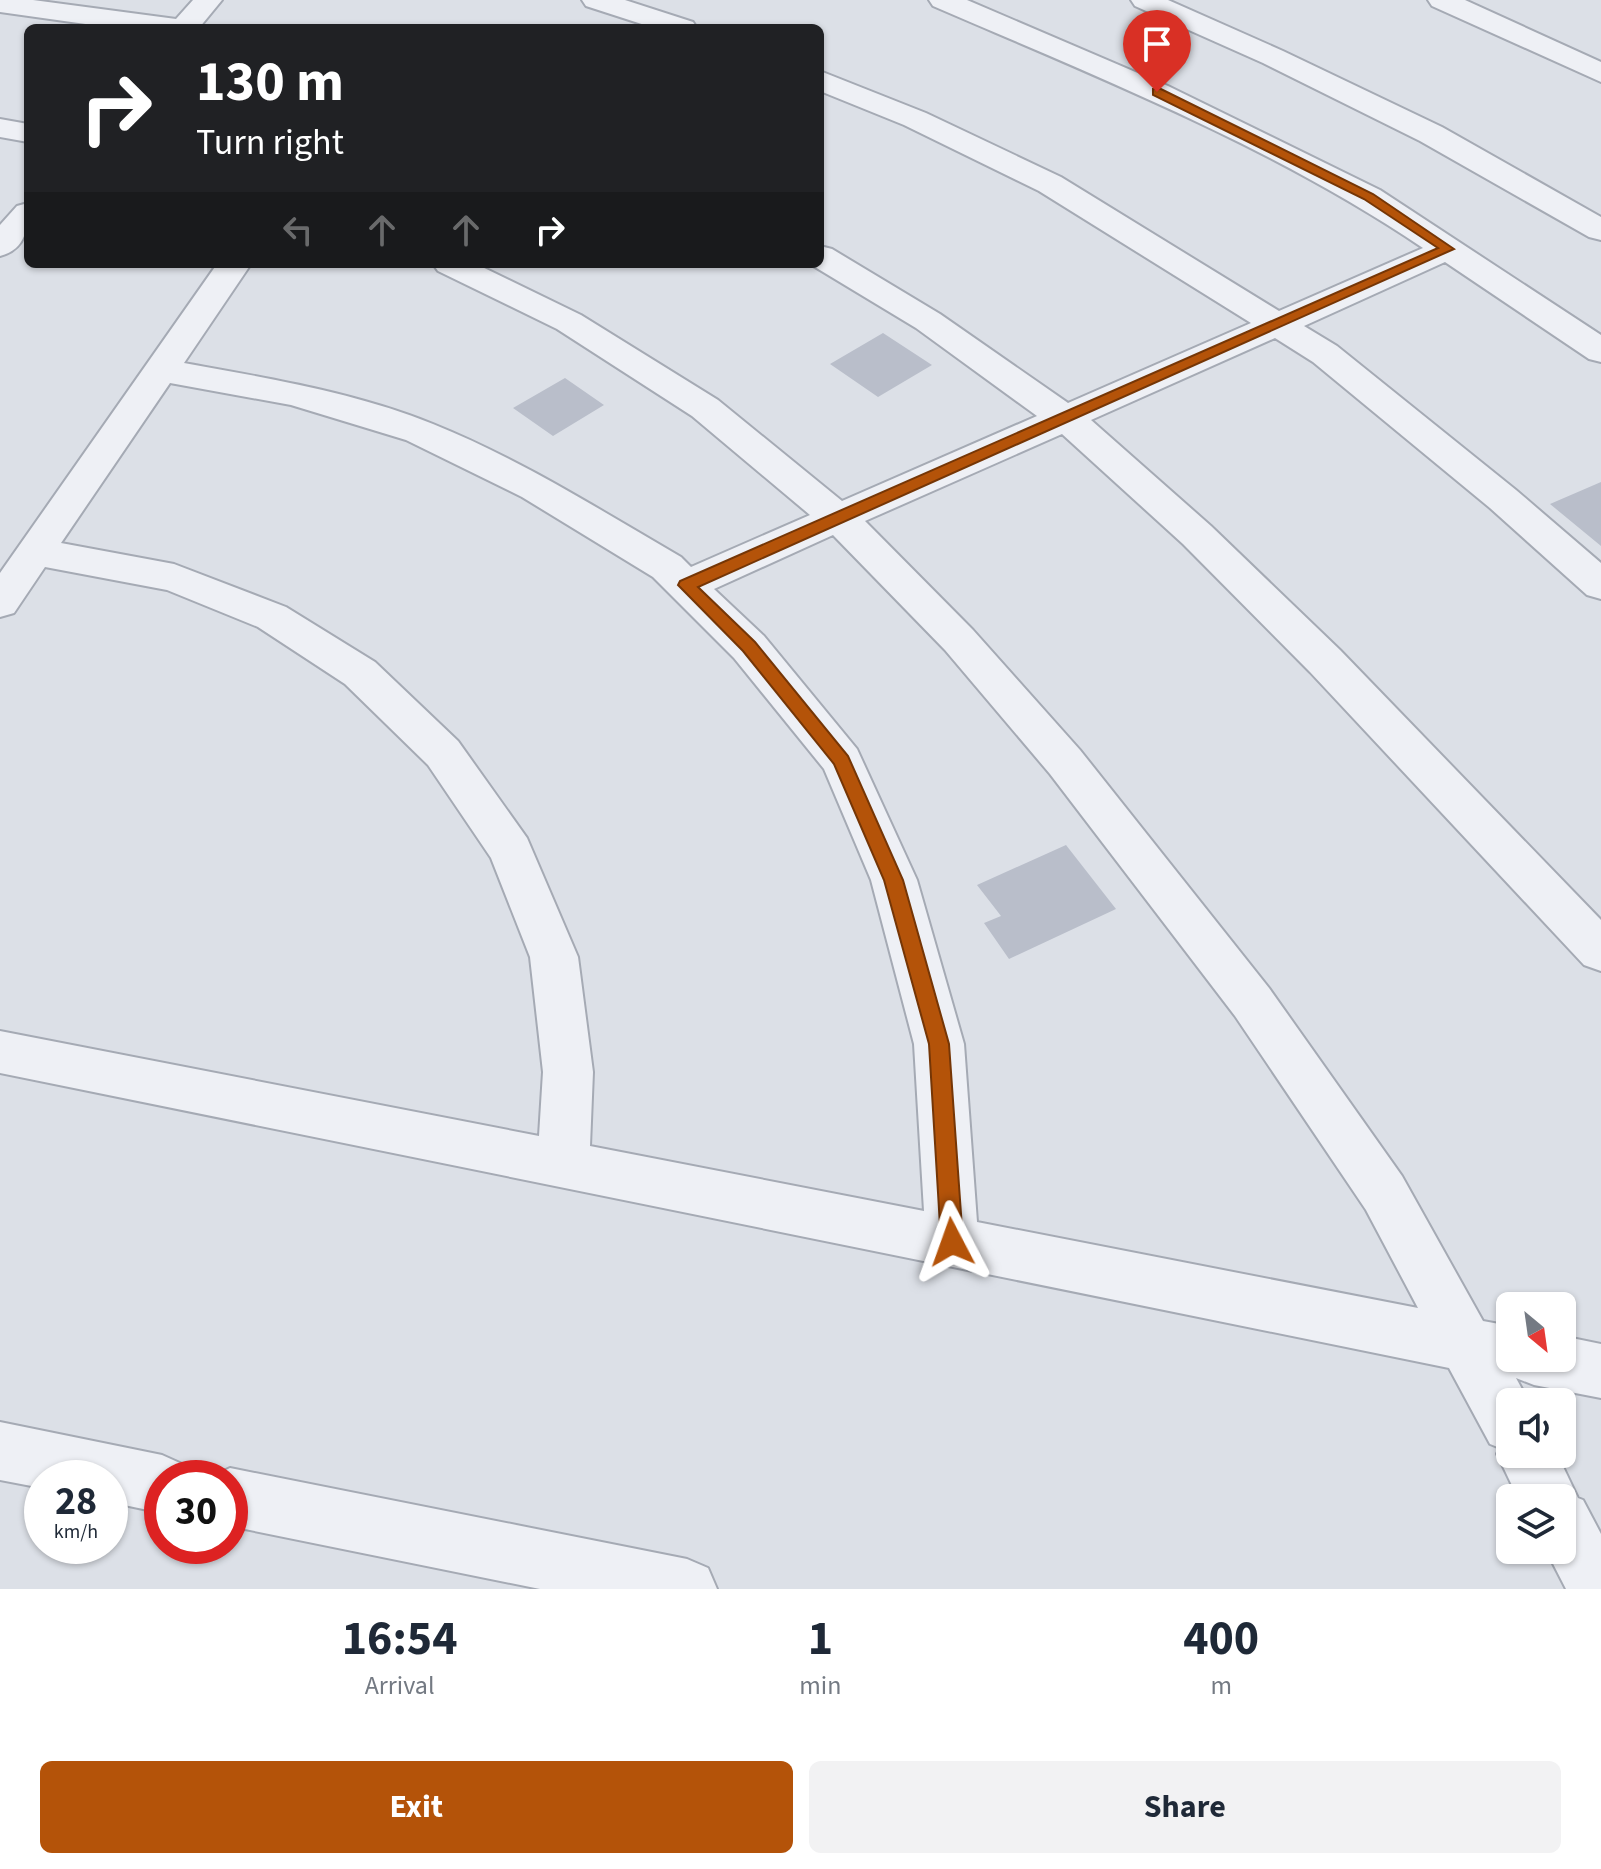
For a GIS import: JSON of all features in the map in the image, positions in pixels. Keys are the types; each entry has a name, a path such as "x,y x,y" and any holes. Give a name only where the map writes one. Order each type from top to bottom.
{"street":[{"path":"187,24 208,0"},
{"path":"596,0 671,24"},
{"path":"943,0 1182,104 1369,197 1601,351"},
{"path":"1145,0 1273,57 1431,134 1601,230"},
{"path":"1442,0 1601,73"},
{"path":"0,4 148,24"},
{"path":"824,82 915,119 1050,184 1325,354 1503,499 1601,585"},
{"path":"0,128 24,132"},
{"path":"0,246 18,214"},
{"path":"686,585 1448,249"},
{"path":"824,258 928,321 1065,418 1197,535 1325,661 1601,951"},
{"path":"0,603 231,268"},
{"path":"458,268 569,322 693,400 838,518 959,640 1065,762 1252,1002 1489,1349 1500,1388"},
{"path":"161,370 296,394 419,432 535,488 667,567 749,647 842,761 894,880 939,1044 952,1242"},
{"path":"35,552 174,578 272,617 360,673 443,753 511,851 554,957 568,1072 563,1164"},
{"path":"0,1052 1489,1349"},
{"path":"1576,1366 1601,1371"},
{"path":"0,1451 144,1480"},
{"path":"248,1501 687,1589"},
{"path":"1576,1547 1598,1589"}],"building":[{"path":"883,333 932,365 878,397 830,364"},
{"path":"565,378 604,405 553,436 513,408"},
{"path":"1601,482 1601,546 1550,504"},
{"path":"1066,845 1116,909 1009,959 984,923 1001,916 977,885"}],"route":[{"path":"952,1242 939,1044 894,880 842,761 749,647 686,585 1448,249 1369,197 1157,92"}]}
